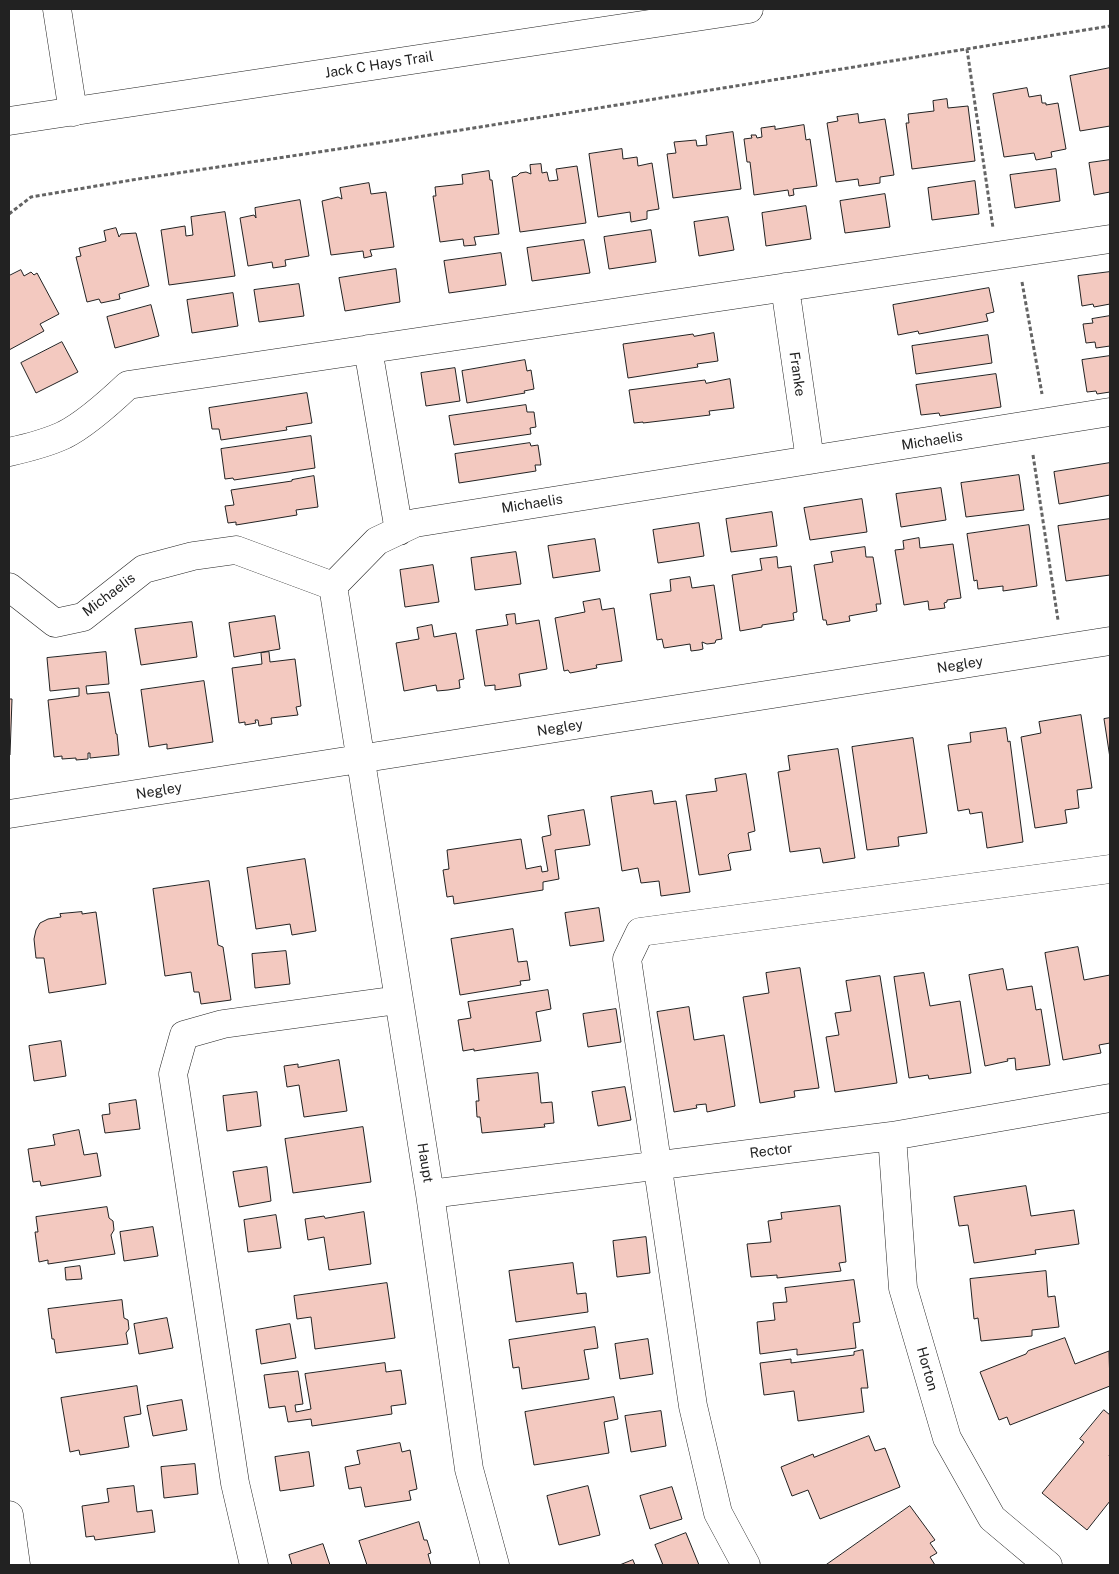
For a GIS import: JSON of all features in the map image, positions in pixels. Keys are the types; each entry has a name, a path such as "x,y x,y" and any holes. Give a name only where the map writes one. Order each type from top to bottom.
{"street":[{"path":"56,9 73,112"},
{"name":"Jack C Hays Trail","path":"9,122 749,9"},
{"path":"9,452 28,448 64,435 105,407 128,385 1110,239"},
{"name":"Franke","path":"785,287 810,460"},
{"path":"368,349 399,530"},
{"name":"Michaelis","path":"9,588 55,623 83,617 144,569 193,556 236,550 333,586 377,541 415,523 1110,412"},
{"name":"Haupt","path":"333,586 430,1194 469,1469 495,1565"},
{"name":"Negley","path":"9,814 1110,641"},
{"path":"746,1565 718,1513 693,1406 627,959 640,932 1110,869"},
{"path":"254,1565 235,1483 173,1074 184,1035 223,1024 398,1000"},
{"name":"Rector","path":"430,1194 892,1136 1110,1098"},
{"name":"Horton","path":"892,1136 903,1288 947,1438 992,1518 1048,1565"},
{"path":"10,1526 16,1565"}],"path":[{"path":"9,214 31,197 40,195 147,177 415,138 1110,26"},
{"path":"967,49 1007,254 1037,424 1063,648"}],"building":[{"path":"1110,68 1110,126 1080,131 1070,76"},
{"path":"1027,88 1029,97 1041,95 1042,103 1046,103 1046,105 1058,103 1066,149 1051,152 1052,157 1036,160 1034,153 1004,157 993,94"},
{"path":"947,99 948,108 968,106 975,161 912,169 906,123 909,123 908,114 934,111 933,101"},
{"path":"858,114 859,123 885,119 894,175 880,177 880,183 859,186 858,179 836,182 827,123 838,121 837,117"},
{"path":"804,125 806,140 810,139 817,186 793,189 794,195 789,196 788,190 754,195 750,162 747,162 744,139 752,138 751,135 756,135 757,138 762,137 761,128 775,126 775,129"},
{"path":"733,132 741,189 673,198 667,154 676,153 674,142 696,140 697,146 707,145 706,136"},
{"path":"622,149 623,159 637,157 638,166 652,163 659,209 647,211 647,219 631,222 630,212 598,217 589,154"},
{"path":"1110,160 1110,192 1094,195 1089,163"},
{"path":"541,164 542,173 547,172 549,181 558,180 556,169 577,166 586,223 520,232 512,177 526,172 531,174 530,165"},
{"path":"1056,169 1060,201 1015,208 1010,175"},
{"path":"489,171 490,180 492,180 499,234 474,237 476,245 464,246 463,239 440,242 433,196 436,196 435,187 463,184 462,175"},
{"path":"975,181 979,214 932,220 928,188"},
{"path":"369,183 371,194 386,192 394,247 370,250 372,256 364,258 363,251 331,255 322,201 338,197 342,199 340,188"},
{"path":"885,194 890,227 845,233 840,201"},
{"path":"300,200 309,256 285,260 286,266 273,268 272,262 248,266 240,218 254,215 256,218 255,208"},
{"path":"806,206 811,239 766,246 762,213"},
{"path":"225,212 235,276 169,285 161,230 185,226 186,236 193,235 191,217"},
{"path":"728,217 734,250 699,256 694,222"},
{"path":"116,228 119,237 121,234 136,233 149,286 119,294 120,299 101,303 99,299 87,302 76,257 81,256 79,248 106,241 104,231"},
{"path":"651,230 656,262 609,269 604,237"},
{"path":"584,240 590,273 532,281 527,248"},
{"path":"501,253 506,285 449,293 444,261"},
{"path":"396,269 400,302 345,311 339,278"},
{"path":"21,270 24,276 31,272 34,275 37,273 59,314 40,324 44,331 9,350 9,276"},
{"path":"1110,272 1110,304 1094,307 1093,304 1082,306 1078,276"},
{"path":"299,284 304,316 259,322 254,290"},
{"path":"989,288 994,312 986,314 988,321 919,334 918,331 898,335 893,305"},
{"path":"233,293 238,326 192,333 187,300"},
{"path":"151,305 159,336 115,348 107,317"},
{"path":"1110,316 1110,346 1096,348 1095,342 1086,343 1083,324 1093,323 1092,319"},
{"path":"714,333 718,361 697,364 698,367 628,378 623,344 693,334 694,336"},
{"path":"988,335 992,363 916,374 912,346"},
{"path":"62,342 78,372 36,393 21,363"},
{"path":"1110,356 1110,392 1097,394 1096,391 1087,392 1082,360"},
{"path":"525,360 527,371 531,370 534,389 524,391 525,393 467,403 462,371"},
{"path":"455,368 460,401 426,406 421,373"},
{"path":"996,374 1001,407 940,416 939,413 921,415 916,385"},
{"path":"730,379 734,408 709,411 710,415 634,423 629,390 705,380 706,383"},
{"path":"307,393 312,423 286,427 287,430 221,440 219,429 212,429 209,408"},
{"path":"526,405 527,412 534,412 536,427 530,428 531,434 454,445 449,416"},
{"path":"311,436 315,468 234,480 233,478 225,479 221,449"},
{"path":"530,443 531,446 538,445 541,465 535,465 536,471 459,483 455,454"},
{"path":"1110,463 1110,495 1059,504 1054,472"},
{"path":"1019,475 1024,510 966,517 961,483"},
{"path":"314,476 318,507 296,510 297,515 236,525 236,522 228,523 225,506 234,505 231,490"},
{"path":"941,488 946,520 901,527 896,494"},
{"path":"862,499 867,532 810,540 804,508"},
{"path":"772,512 777,546 731,552 726,519"},
{"path":"1110,519 1110,575 1066,581 1058,526"},
{"path":"699,523 704,556 658,563 653,530"},
{"path":"1029,525 1037,586 1003,591 1003,586 978,589 977,580 974,581 967,534"},
{"path":"919,538 920,548 953,544 961,598 947,600 944,603 945,608 929,610 928,601 904,605 895,550 904,549 903,541"},
{"path":"595,539 600,571 553,578 548,546"},
{"path":"865,547 866,557 873,557 881,604 876,604 877,611 849,616 850,621 827,625 826,620 823,620 814,565 833,562 831,552"},
{"path":"516,552 521,584 475,590 471,558"},
{"path":"777,557 778,568 791,566 797,612 793,613 794,620 740,631 732,575 762,570 760,559"},
{"path":"433,565 439,602 405,607 400,570"},
{"path":"690,577 692,588 714,585 722,639 716,640 715,643 707,644 702,642 703,649 699,650 691,651 690,644 664,648 662,639 657,640 650,594 671,591 670,580"},
{"path":"600,599 602,610 614,608 622,661 596,665 597,668 570,673 568,670 564,671 555,618 585,612 583,602"},
{"path":"515,614 516,624 539,620 547,669 519,674 521,686 495,690 495,685 485,686 476,630 508,625 506,615"},
{"path":"275,616 280,649 234,657 229,623"},
{"path":"192,622 197,657 141,665 135,629"},
{"path":"432,625 434,637 456,633 464,679 459,680 460,688 437,691 436,685 404,691 396,643 419,639 417,628"},
{"path":"106,652 109,684 86,686 87,694 109,692 119,755 90,758 90,753 88,753 88,759 76,760 76,758 62,759 62,756 54,757 48,700 79,696 79,688 50,691 47,658"},
{"path":"269,652 270,662 295,659 301,706 296,707 298,715 271,718 272,724 259,726 258,720 255,720 256,723 245,725 245,722 239,723 232,668 262,664 261,653"},
{"path":"204,681 213,742 167,749 167,744 149,747 141,690"},
{"path":"9,699 12,699 10,755 9,755"},
{"path":"1081,715 1092,788 1077,790 1079,808 1065,810 1067,823 1035,828 1021,737 1041,733 1039,722"},
{"path":"1110,718 1110,758 1104,719"},
{"path":"1006,728 1008,742 1010,741 1023,842 987,848 982,812 970,814 969,809 958,811 948,745 971,742 970,733"},
{"path":"913,738 927,833 898,837 899,846 867,850 852,747"},
{"path":"838,749 855,858 823,863 820,848 790,852 778,772 790,770 788,756"},
{"path":"746,774 755,831 748,833 751,850 730,853 728,855 731,870 699,875 686,795 717,791 715,779"},
{"path":"652,791 654,804 676,801 690,892 661,896 659,881 641,883 638,868 622,871 611,797"},
{"path":"584,810 590,845 555,850 559,879 543,882 543,890 454,904 453,896 447,897 443,870 449,869 447,850 521,839 526,869 541,866 542,872 548,871 542,837 551,835 548,816"},
{"path":"305,859 316,931 292,935 290,924 256,929 247,868"},
{"path":"209,881 218,945 223,947 231,1000 201,1004 199,992 194,992 191,972 165,976 153,889"},
{"path":"599,908 604,941 570,946 565,913"},
{"path":"82,912 82,914 96,912 106,984 49,993 44,958 36,958 34,939 36,930 40,923 48,919 61,917 60,914"},
{"path":"513,929 518,962 527,961 530,980 520,981 521,985 460,995 451,939"},
{"path":"1078,947 1084,980 1110,975 1110,1043 1099,1045 1101,1053 1063,1060 1045,953"},
{"path":"286,951 290,984 255,988 252,954"},
{"path":"800,968 819,1088 794,1091 795,1097 760,1103 743,997 769,993 766,973"},
{"path":"1003,969 1007,990 1032,986 1036,1010 1041,1009 1050,1065 1016,1070 1015,1058 985,1066 969,975"},
{"path":"924,973 930,1006 960,1001 971,1073 929,1079 928,1075 909,1078 894,977"},
{"path":"880,976 897,1083 835,1092 826,1037 839,1035 835,1013 851,1011 846,981"},
{"path":"548,990 551,1009 536,1012 541,1041 463,1051 458,1020 471,1018 468,1002"},
{"path":"689,1007 694,1040 724,1035 735,1106 707,1112 706,1104 696,1105 697,1108 674,1112 657,1012"},
{"path":"616,1009 621,1042 588,1047 583,1014"},
{"path":"61,1041 66,1076 34,1081 29,1046"},
{"path":"339,1060 347,1111 304,1117 299,1085 287,1087 284,1066 298,1064 298,1067"},
{"path":"538,1073 541,1103 552,1102 554,1123 544,1124 545,1127 482,1133 480,1117 477,1117 476,1101 479,1101 477,1079"},
{"path":"625,1087 631,1120 598,1126 592,1092"},
{"path":"257,1092 261,1126 227,1131 223,1096"},
{"path":"136,1100 140,1129 105,1133 102,1115 110,1114 109,1104"},
{"path":"363,1127 371,1182 293,1193 285,1139"},
{"path":"79,1130 84,1155 97,1153 101,1176 41,1186 40,1181 33,1182 28,1149 55,1145 53,1135"},
{"path":"267,1167 271,1201 239,1207 233,1172"},
{"path":"1026,1186 1031,1216 1074,1210 1079,1244 1035,1250 1036,1254 974,1263 968,1225 959,1226 954,1197"},
{"path":"840,1206 846,1262 839,1263 841,1271 777,1278 777,1275 751,1277 747,1244 771,1242 768,1221 782,1219 781,1213"},
{"path":"107,1207 109,1218 113,1221 114,1230 111,1235 115,1254 48,1264 48,1260 39,1262 35,1232 38,1232 36,1217"},
{"path":"364,1212 371,1264 329,1270 324,1237 308,1240 305,1219"},
{"path":"276,1215 281,1248 248,1252 244,1220"},
{"path":"153,1227 158,1256 124,1261 120,1232"},
{"path":"646,1237 650,1273 617,1277 613,1241"},
{"path":"573,1263 577,1294 586,1293 588,1312 516,1322 509,1271"},
{"path":"80,1266 82,1279 66,1280 65,1268"},
{"path":"1046,1271 1048,1297 1055,1296 1059,1327 1032,1330 1032,1336 981,1341 978,1318 974,1319 970,1279"},
{"path":"854,1280 860,1322 853,1323 856,1348 797,1355 797,1349 760,1354 757,1322 775,1320 773,1303 787,1302 785,1288"},
{"path":"387,1283 395,1338 315,1349 311,1317 297,1319 294,1296"},
{"path":"122,1300 124,1318 128,1320 129,1329 126,1333 128,1344 56,1353 48,1309"},
{"path":"167,1318 173,1348 139,1354 134,1324"},
{"path":"290,1324 296,1358 261,1364 256,1330"},
{"path":"595,1327 598,1348 584,1350 589,1379 522,1389 519,1367 513,1368 509,1340"},
{"path":"1065,1338 1075,1364 1109,1351 1110,1386 1010,1425 1007,1417 999,1420 980,1372 1026,1354 1028,1351"},
{"path":"648,1339 653,1374 620,1379 615,1344"},
{"path":"863,1350 868,1388 861,1388 864,1412 798,1421 794,1391 764,1395 760,1363 791,1359 791,1363 854,1355 854,1352"},
{"path":"385,1363 386,1372 401,1370 406,1404 391,1406 392,1414 312,1426 311,1419 288,1422 285,1406 269,1408 264,1375 298,1371 303,1404 295,1405 296,1412 311,1409 305,1374"},
{"path":"137,1386 141,1414 124,1417 129,1447 80,1455 79,1450 70,1452 61,1398"},
{"path":"614,1397 618,1419 604,1422 609,1453 534,1465 525,1412"},
{"path":"182,1400 187,1430 153,1436 147,1406"},
{"path":"1104,1410 1110,1415 1110,1501 1087,1530 1042,1493 1084,1442 1080,1439"},
{"path":"661,1411 666,1446 631,1452 625,1416"},
{"path":"869,1436 875,1451 885,1448 900,1487 820,1519 808,1490 792,1496 781,1467 813,1454 814,1457"},
{"path":"400,1443 402,1452 410,1450 417,1489 409,1491 411,1500 365,1507 361,1487 349,1489 345,1467 360,1464 357,1451"},
{"path":"309,1452 314,1486 280,1491 275,1457"},
{"path":"195,1464 198,1494 164,1498 161,1467"},
{"path":"134,1486 137,1512 152,1510 155,1532 95,1540 94,1536 86,1537 82,1506 109,1502 107,1489"},
{"path":"588,1486 600,1535 559,1545 547,1496"},
{"path":"672,1487 682,1519 650,1529 640,1496"},
{"path":"910,1506 935,1540 930,1543 937,1553 930,1557 935,1565 826,1565"},
{"path":"419,1522 424,1540 427,1540 431,1553 428,1554 431,1565 367,1565 359,1541"},
{"path":"686,1533 699,1565 663,1565 655,1545"},
{"path":"323,1544 330,1565 292,1565 289,1555"},
{"path":"633,1560 635,1565 620,1565"}]}
